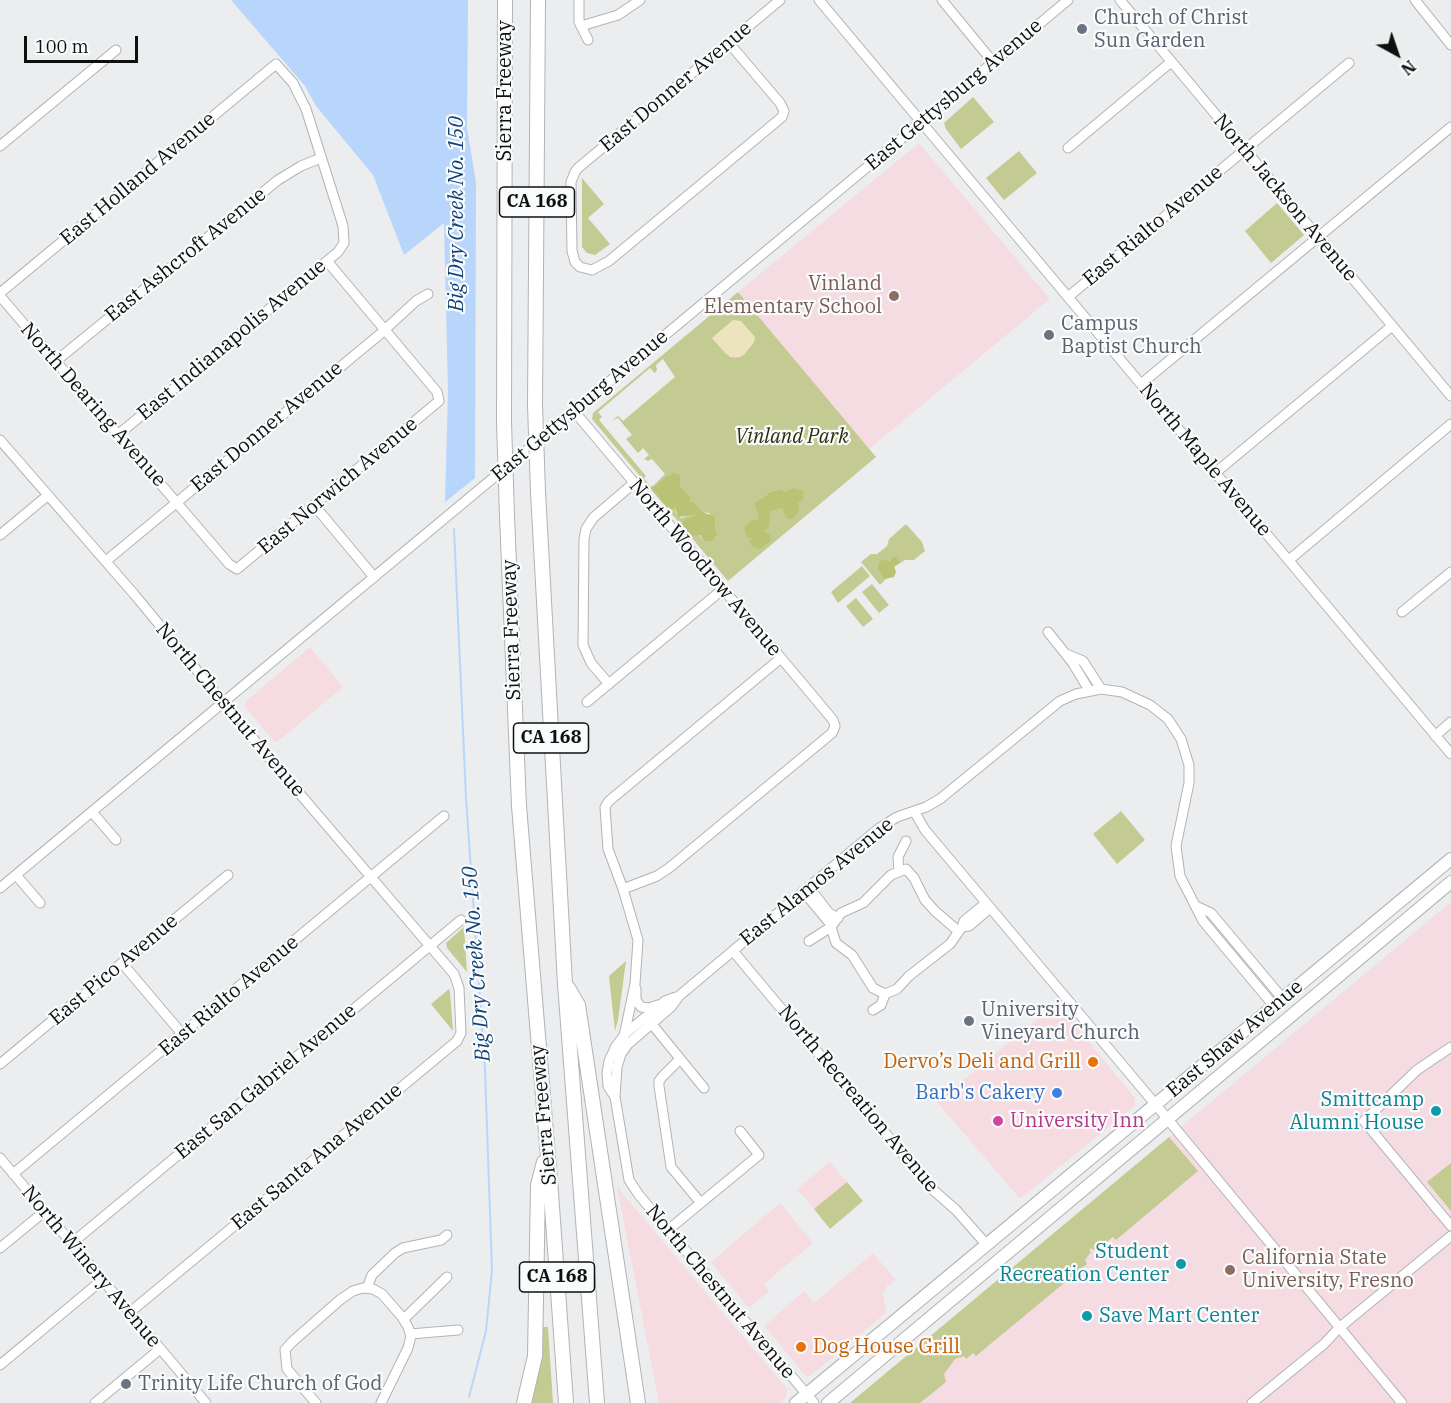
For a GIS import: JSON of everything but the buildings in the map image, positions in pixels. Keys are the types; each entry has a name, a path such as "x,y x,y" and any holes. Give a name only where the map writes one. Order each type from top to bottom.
{"highway":[{"name":"Sierra Freeway","path":"505,0 504,423 519,806 566,1403"},
{"name":"Sierra Freeway","path":"538,0 535,405 538,492 565,984 597,1403"},
{"path":"565,984 578,1005 638,1403"},
{"path":"524,1403 532,1378 535,1356 538,1185 547,1151"}],"main road":[{"name":"East Shaw Avenue","path":"796,1403 810,1398 986,1244 1451,859"},
{"name":"East Shaw Avenue","path":"828,1403 1451,882"}],"street":[{"path":"579,0 580,26 588,40"},
{"path":"580,26 618,15 640,0"},
{"name":"East Donner Avenue","path":"729,43 780,103 784,111 782,117 609,261 592,270 583,269 575,262 572,251 571,182 578,168 780,0"},
{"name":"North Maple Avenue","path":"819,0 1451,754"},
{"path":"942,0 993,62"},
{"name":"East Gettysburg Avenue","path":"0,888 1068,0"},
{"name":"North Jackson Avenue","path":"1120,0 1451,396"},
{"path":"1419,1 1451,45"},
{"path":"0,146 116,50"},
{"path":"1068,148 1171,62"},
{"name":"East Rialto Avenue","path":"1068,297 1349,63"},
{"name":"East Holland Avenue","path":"0,295 276,64 300,95 321,158"},
{"path":"1141,384 1451,127"},
{"name":"East Indianapolis Avenue","path":"118,434 338,252 344,243 343,226 321,158"},
{"name":"East Ashcroft Avenue","path":"56,361 278,180 301,166 321,158"},
{"path":"327,261 384,329"},
{"name":"East Donner Avenue","path":"106,561 416,301 428,294"},
{"name":"North Dearing Avenue","path":"0,295 234,568"},
{"path":"1215,473 1392,326"},
{"name":"East Norwich Avenue","path":"234,568 241,567 435,405 439,399 437,392 384,329"},
{"name":"North Woodrow Avenue","path":"574,411 833,720 835,726 832,733 665,871 623,888"},
{"path":"1289,560 1451,424"},
{"name":"North Chestnut Avenue","path":"0,440 106,561 454,974 457,981"},
{"path":"609,684 591,663 583,645 584,539 586,529 593,518 634,483"},
{"path":"0,535 47,496"},
{"path":"314,506 374,577"},
{"path":"1402,612 1451,572"},
{"path":"587,702 723,589"},
{"path":"1048,632 1089,690"},
{"path":"1065,654 1083,661 1101,689"},
{"path":"679,996 652,1008 641,1007 636,1000 638,940 623,888 608,849 605,806 781,658"},
{"name":"East Alamos Avenue","path":"679,996 878,829 897,817 940,799 1047,710 1076,694 1101,689 1122,692 1150,705 1168,719 1181,739 1189,765 1186,805 1178,834 1176,857 1183,884 1197,906 1211,913 1278,1003"},
{"path":"1435,736 1451,722"},
{"path":"914,811 925,830 1168,1119 1402,1403"},
{"path":"92,812 116,840"},
{"name":"East Rialto Avenue","path":"13,1174 444,816"},
{"path":"899,872 898,857 906,841"},
{"path":"809,941 834,924 842,913 863,903 891,875 906,869 914,878 925,900 935,911 960,929"},
{"path":"16,875 40,903"},
{"name":"East Pico Avenue","path":"0,1064 228,875"},
{"path":"806,889 834,924 836,943 852,955 873,988 885,994"},
{"path":"873,1010 881,1005 885,994 897,989 909,976 950,944 960,929 969,926 988,905"},
{"name":"East San Gabriel Avenue","path":"72,1244 461,920"},
{"name":"North Recreation Avenue","path":"733,951 932,1190 956,1210 986,1244"},
{"path":"122,963 183,1035"},
{"name":"East Santa Ana Avenue","path":"129,1312 457,1041 461,1033 457,981"},
{"path":"624,1036 635,984"},
{"path":"615,1097 617,1067 621,1054 633,1038 671,1007 679,996"},
{"path":"615,1097 608,1086 608,1067 613,1051 624,1036 665,1001"},
{"path":"651,1023 704,1088"},
{"path":"1451,1047 1417,1070 1364,1121 1451,1226"},
{"path":"680,1059 663,1076 659,1086 671,1167 700,1202"},
{"name":"North Chestnut Avenue","path":"615,1097 629,1180 636,1191 810,1398"},
{"path":"668,1230 759,1155 740,1131"},
{"name":"North Winery Avenue","path":"0,1158 206,1403"},
{"path":"0,1248 45,1211"},
{"path":"368,1288 372,1275 395,1253 403,1248 441,1240 447,1235"},
{"path":"1252,1403 1451,1236"},
{"path":"404,1319 447,1277"},
{"path":"0,1365 102,1280"},
{"path":"311,1401 287,1369 285,1350 341,1299 353,1291 368,1288 382,1294 404,1319 410,1334 408,1348 381,1403"},
{"path":"410,1334 458,1330"},
{"path":"95,1403 160,1349"}],"shaded area":[{"name":"Vinland Elementary School","path":"919,143 1050,299 869,449 738,292"},
{"path":"310,647 343,687 276,743 245,707 246,701"},
{"name":"California State University, Fresno","path":"1451,902 1451,1403 850,1403 1169,1137"},
{"path":"1057,1003 1135,1098 1135,1106 1020,1199 937,1102"},
{"path":"830,1162 847,1182 814,1209 797,1189"},
{"path":"617,1187 787,1389 786,1397 779,1403 659,1403"},
{"path":"780,1203 813,1243 764,1284 769,1291 749,1308 711,1262"},
{"path":"873,1253 896,1280 887,1286 883,1293 886,1313 810,1376 806,1376 764,1326 804,1291 814,1303"}],"green space":[{"path":"973,97 994,122 961,149 944,123"},
{"path":"1019,151 1037,173 1004,200 986,178"},
{"path":"582,178 604,204 588,218 610,244 595,255 587,253 582,247"},
{"path":"1277,203 1304,235 1271,263 1245,231"},
{"name":"Vinland Park","path":"738,292 876,457 728,581 592,419 593,413","holes":["712,338 754,342 740,357 730,357","663,359 675,377 623,421 618,416 611,421 618,418 632,435 626,439 638,453 643,448 649,455 644,459 648,461 652,459 665,474 653,486 650,486 644,478 646,476 599,420 602,417 598,412 650,368 655,373 656,365","680,485 691,498 690,502 693,501 703,512 709,513 718,534 713,541 704,541 685,519 695,514 681,518 676,513 675,506 662,499","781,489 785,492 782,508 769,512 769,527 752,538 760,515 754,503 772,491"]},
{"path":"674,473 680,475 680,485 691,498 690,502 693,501 703,512 715,517 718,534 713,541 704,541 700,535 691,536 682,524 685,519 696,515 678,517 675,507 672,509 667,507 652,489"},
{"path":"794,488 803,491 803,500 798,503 799,511 793,519 787,519 782,508 770,512 769,527 764,531 770,535 771,541 760,549 752,546 749,541 752,538 747,537 744,528 751,521 757,520 759,515 754,503 772,491 781,489 785,492"},
{"path":"906,524 922,542 925,551 914,560 905,560 897,565 887,573 889,576 880,585 861,562 887,546 889,539"},
{"path":"893,557 896,557 900,563 894,566 896,572 894,577 884,579 878,568 879,562 885,559 890,562"},
{"path":"862,566 870,576 838,603 831,592"},
{"path":"872,584 889,605 879,613 862,592"},
{"path":"856,598 873,619 863,627 846,606"},
{"path":"1121,811 1145,840 1117,864 1093,834"},
{"path":"464,927 467,972 447,948 446,943"},
{"path":"626,961 618,1020 615,1031 609,976"},
{"path":"449,989 450,992 453,1031 431,1004"},
{"path":"1169,1137 1198,1171 1116,1240 1113,1237 1102,1246 1093,1250 1091,1248 1085,1260 1087,1264 976,1356 973,1353 966,1359 964,1356 955,1359 944,1374 946,1382 920,1403 850,1403"},
{"path":"1451,1163 1451,1211 1427,1182"},
{"path":"847,1182 863,1201 830,1229 814,1209"},
{"path":"542,1327 548,1327 553,1403 532,1403 541,1361"}],"sand":[{"path":"733,320 741,321 755,337 744,355 735,358 726,354 712,338"}],"water":[{"path":"231,0 468,0 467,128 476,182 475,478 445,502 448,392 444,223 404,255 373,175 316,106 305,86"}],"waterway":[{"name":"Big Dry Creek No. 150","path":"454,529 466,798 485,1070 492,1270 486,1331 469,1397"}],"place":[{"name":"Church of Christ Sun Garden","path":"1082,29"},
{"name":"Vinland Elementary School","path":"894,296"},
{"name":"Campus Baptist Church","path":"1049,335"},
{"name":"University Vineyard Church","path":"969,1021"},
{"name":"Dervo’s Deli and Grill","path":"1093,1062"},
{"name":"Barb's Cakery","path":"1057,1093"},
{"name":"Smittcamp Alumni House","path":"1436,1111"},
{"name":"University Inn","path":"998,1121"},
{"name":"Student Recreation Center","path":"1181,1264"},
{"name":"California State University, Fresno","path":"1230,1270"},
{"name":"Save Mart Center","path":"1087,1316"},
{"name":"Dog House Grill","path":"801,1347"},
{"name":"Trinity Life Church of God","path":"126,1384"}]}
